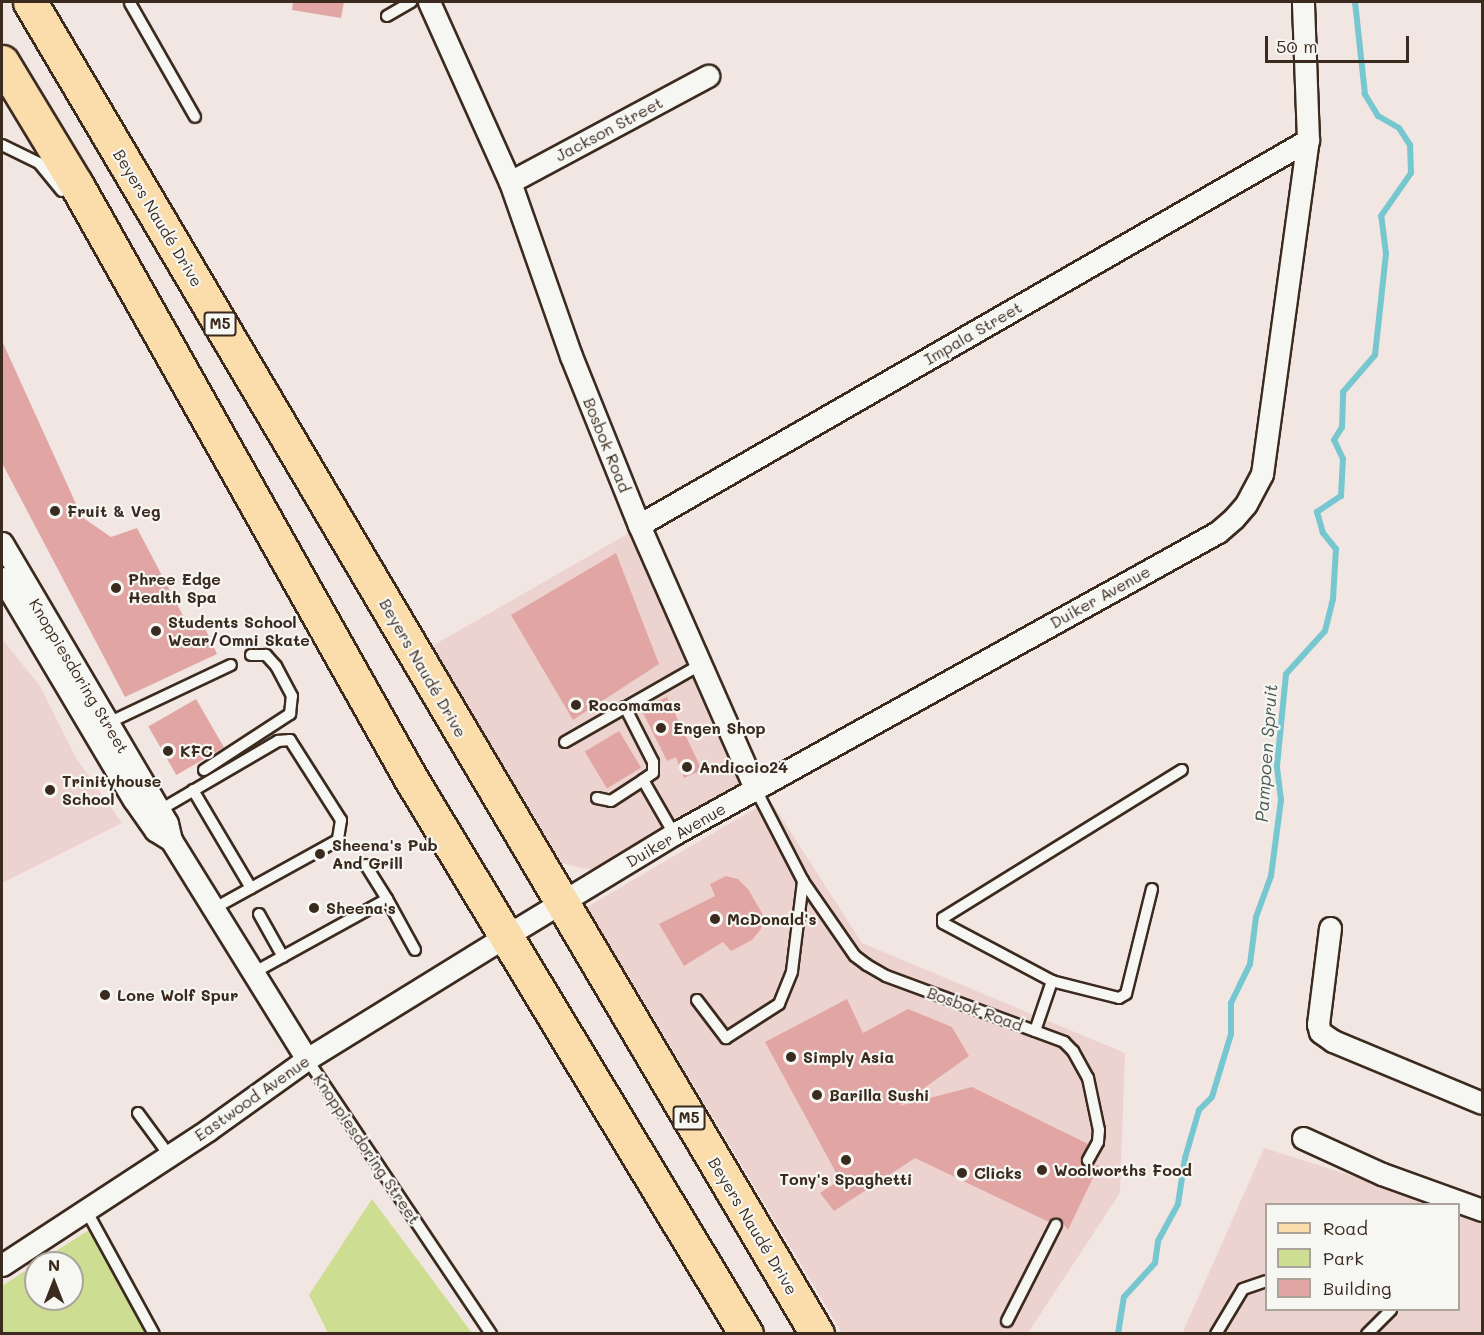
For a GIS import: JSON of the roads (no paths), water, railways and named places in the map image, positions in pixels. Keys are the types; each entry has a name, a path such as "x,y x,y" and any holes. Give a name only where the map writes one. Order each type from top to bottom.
{"main road":[{"name":"Beyers Naudé Drive","path":"30,2 817,1334"},
{"path":"2,62 121,265 405,769 746,1334"}],"street":[{"name":"Bosbok Road","path":"429,2 510,182 571,356 639,525 698,666 756,790"},
{"name":"Duiker Avenue","path":"506,936 674,834 1218,532 1246,504 1262,474 1308,140 1304,2"},
{"name":"Jackson Street","path":"510,182 708,76"},
{"name":"Impala Street","path":"639,525 1308,140"},
{"name":"Knoppiesdoring Street","path":"2,547 155,830 171,840"},
{"name":"Knoppiesdoring Street","path":"2,578 100,728 160,810 171,840 307,1059"},
{"path":"1330,928 1320,1032 1334,1041 1482,1103"},
{"name":"Eastwood Avenue","path":"2,1265 170,1155 307,1059 506,936"},
{"path":"1303,1138 1434,1199 1451,1203"},
{"path":"1460,1205 1482,1210"}],"lane":[{"path":"387,16 411,2"},
{"path":"130,3 195,117"},
{"path":"2,145 39,163 70,204"},
{"path":"93,243 121,265"},
{"path":"204,770 290,714 292,696 276,666 266,655 251,655"},
{"path":"100,728 231,665"},
{"path":"565,742 698,666"},
{"path":"597,798 611,801 653,773 653,762 625,708"},
{"path":"160,810 278,741 290,740 296,744 341,820 338,840 213,909"},
{"path":"1152,889 1126,994 1111,999 1052,981 945,927 944,918 1182,770"},
{"path":"643,780 674,834"},
{"path":"193,790 251,888"},
{"name":"Bosbok Road","path":"756,790 803,881 855,956 886,976 1064,1042 1080,1060 1088,1078 1099,1130 1098,1142 1088,1160"},
{"path":"366,865 415,950"},
{"path":"697,1000 726,1038 779,1004 786,991 803,881"},
{"path":"253,973 387,899"},
{"path":"259,914 283,957"},
{"path":"1035,1031 1052,981"},
{"name":"Knoppiesdoring Street","path":"307,1059 491,1334"},
{"path":"138,1113 170,1155"},
{"path":"86,1210 154,1334"},
{"path":"1007,1321 1056,1225"},
{"path":"1216,1334 1243,1289 1265,1281"},
{"path":"1368,1334 1386,1311"}],"waterway":[{"name":"Pampoen Spruit","path":"1118,1334 1124,1297 1155,1263 1158,1241 1178,1204 1185,1158 1199,1110 1212,1097 1231,1034 1231,1003 1250,964 1256,917 1271,876 1281,800 1277,766 1286,674 1325,631 1333,599 1336,549 1323,533 1317,512 1341,496 1343,459 1334,440 1342,427 1343,392 1375,355 1386,254 1381,216 1411,173 1410,145 1399,128 1378,116 1365,94 1355,2"}],"place":[{"name":"Fruit & Veg","path":"55,511"},
{"name":"Phree Edge Health Spa","path":"116,588"},
{"name":"Students School Wear/Omni Skate","path":"156,631"},
{"name":"Rocomamas","path":"576,705"},
{"name":"Engen Shop","path":"661,728"},
{"name":"KFC","path":"168,751"},
{"name":"Andiccio24","path":"687,767"},
{"name":"Trinityhouse School","path":"50,790"},
{"name":"Sheena's Pub And Grill","path":"320,854"},
{"name":"Sheena's","path":"314,908"},
{"name":"McDonald's","path":"715,919"},
{"name":"Lone Wolf Spur","path":"105,995"},
{"name":"Simply Asia","path":"791,1057"},
{"name":"Barilla Sushi","path":"817,1095"},
{"name":"Tony's Spaghetti","path":"846,1160"},
{"name":"Woolworths Food","path":"1042,1170"},
{"name":"Clicks","path":"962,1173"}]}
